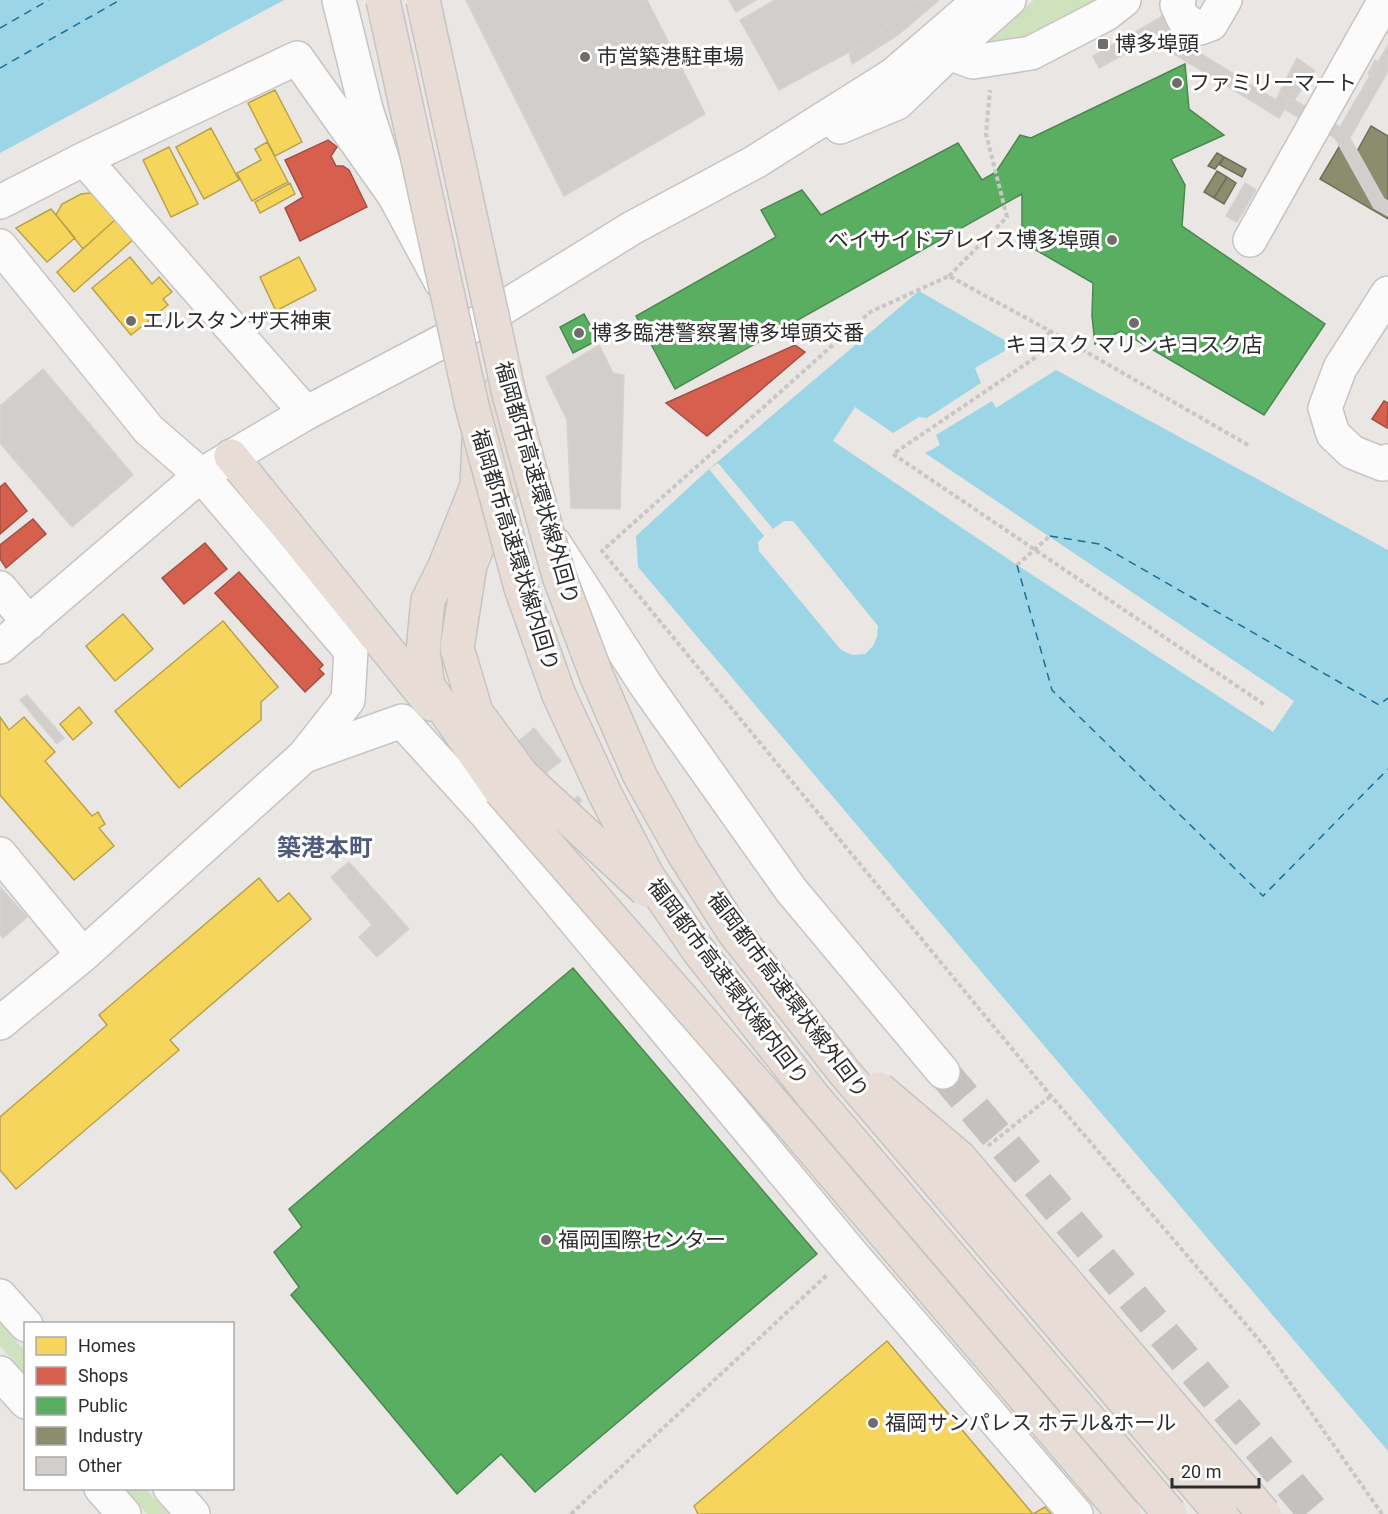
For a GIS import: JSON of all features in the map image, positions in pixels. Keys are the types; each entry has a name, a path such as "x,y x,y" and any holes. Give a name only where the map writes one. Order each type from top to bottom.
{"highway":[{"name":"福岡都市高速環状線内回り","path":"383,0 472,406 521,588 559,695 631,845 647,875 698,950 813,1096 1170,1514"},
{"name":"福岡都市高速環状線外回り","path":"423,0 509,394 559,576 597,676 640,776 684,854 733,931 836,1063 1221,1514"},
{"path":"475,324 480,415 477,486 445,566 428,600 423,651 428,686 500,790"},
{"path":"475,324 504,408 502,487 470,565 457,648 476,712 522,775 777,1012 890,1097 958,1157 1264,1514"},
{"path":"231,456 500,790 793,1127 1124,1514"}],"street":[{"path":"339,0 366,109 394,195"},
{"path":"414,0 459,189 475,324 524,468 555,545 645,684 791,890 944,1072"},
{"path":"0,647 201,475 306,413 475,324 632,228 755,162 893,75 980,0"},
{"path":"755,162 897,103 948,53 1010,0"},
{"path":"948,53 972,62 1031,53 1106,14 1124,0"},
{"path":"1179,0 1177,5 1184,20 1200,28 1211,24 1225,0"},
{"path":"1251,240 1385,0"},
{"path":"0,202 84,159 297,58 394,195 475,324"},
{"path":"84,159 306,413"},
{"path":"0,246 149,430 201,475 351,651 348,700 304,756 83,955 0,1023"},
{"path":"1388,293 1340,368 1325,408 1333,434 1353,452 1382,464 1388,461"},
{"path":"0,588 29,622"},
{"path":"304,756 402,721 496,825 851,1253 1076,1514"},
{"path":"0,854 83,955"},
{"path":"0,1296 24,1323"},
{"path":"0,1373 24,1400"},
{"path":"103,1490 124,1514"},
{"path":"172,1490 193,1514"}],"path":[{"path":"993,59 986,134 1007,217 949,276 870,312 602,551 1051,1096 1265,1347 1382,1514"},
{"path":"949,276 1050,331 1248,445"},
{"path":"1050,331 1036,357 893,454 1265,705"},
{"path":"1017,565 1050,536"},
{"path":"571,1514 851,1253"}],"green space":[{"path":"1034,0 1100,0 1034,38 981,46"},
{"path":"0,1323 24,1350 24,1373 0,1346"},
{"path":"126,1490 147,1490 169,1514 147,1514"}],"water":[{"path":"0,0 284,0 0,153"},
{"path":"919,291 1056,370 1388,550 1388,1451 638,567 636,536 709,469"}],"pier":[{"path":"1015,345 1056,370 996,408 992,401 936,435 940,445 925,453 1294,701 1273,732 1017,565 833,441 855,407 893,433 919,417 927,418 981,383 975,368"},
{"path":"718,463 773,529 784,521 793,521 878,626 873,646 865,654 852,655 841,650 759,551 758,542 764,536 709,469"}],"building: Homes":[{"path":"275,90 302,142 275,156 248,103"},
{"path":"211,128 239,180 204,199 176,147"},
{"path":"267,142 288,182 252,201 237,173 261,160 255,149"},
{"path":"169,147 198,204 171,217 143,160"},
{"path":"290,183 295,194 260,213 255,202"},
{"path":"81,194 98,194 117,218 83,249 56,215 62,204"},
{"path":"51,209 75,238 47,262 16,228"},
{"path":"125,211 143,231 74,292 57,272"},
{"path":"130,257 152,284 159,277 172,292 163,299 168,305 131,335 92,288"},
{"path":"299,257 316,290 276,311 260,277"},
{"path":"123,614 153,649 115,681 86,646"},
{"path":"223,621 278,687 261,702 261,720 179,788 115,711"},
{"path":"79,707 92,723 73,740 60,724"},
{"path":"0,717 9,730 24,717 55,752 45,761 92,816 98,812 105,824 99,828 114,846 74,880 0,795"},
{"path":"259,878 278,902 289,893 311,919 170,1040 179,1050 16,1189 0,1170 0,1117 107,1025 99,1015"},
{"name":"福岡サンパレス ホテル&ホール","path":"887,1341 1033,1514 698,1514 694,1506"},
{"path":"1045,1507 1051,1514 1033,1514"}],"building: Shops":[{"path":"328,140 337,147 331,156 336,166 343,166 349,170 367,207 300,241 285,208 303,197 285,160"},
{"path":"795,345 805,352 707,436 666,403"},
{"path":"1384,401 1388,403 1387,428 1372,419"},
{"path":"5,483 27,511 0,534 0,487"},
{"path":"33,519 46,534 6,568 0,559 0,545"},
{"path":"205,543 227,569 184,604 162,578"},
{"path":"239,572 323,665 319,669 324,674 305,692 215,593"}],"building: Public":[{"name":"ベイサイドプレイス博多埠頭","path":"1185,64 1189,109 1224,135 1171,159 1185,185 1182,226 1325,324 1264,415 1121,331 1095,344 1092,316 1093,283 1022,242 1022,194 675,389 636,316 776,237 761,210 802,190 821,215 958,143 982,180 996,172 1020,135 1031,138"},
{"name":"博多臨港警察署博多埠頭交番","path":"584,314 598,340 573,353 560,327"},
{"name":"福岡国際センター","path":"573,968 817,1254 535,1492 501,1454 457,1494 291,1295 299,1287 274,1252 302,1227 289,1209"}],"building: Industry":[{"path":"1371,126 1388,136 1388,219 1320,179 1339,147 1356,153"},
{"path":"1217,153 1224,157 1215,169 1208,166"},
{"path":"1224,157 1246,169 1242,177 1220,165"},
{"path":"1217,171 1227,177 1214,198 1204,192"},
{"path":"1227,177 1236,183 1224,204 1214,198"}],"building: Other":[{"name":"市営築港駐車場","path":"466,0 647,0 705,114 564,196"},
{"path":"729,0 756,0 736,12"},
{"path":"775,0 917,0 868,42 779,90 740,20"},
{"path":"917,0 939,0 898,35 852,64 849,52 868,42"},
{"path":"1167,10 1179,19 1169,30 1099,68 1093,56 1158,19"},
{"path":"1166,32 1276,100 1280,93 1290,100 1279,118 1151,40"},
{"path":"1388,45 1388,71 1350,138 1384,199 1388,201 1388,216 1374,208 1335,138 1284,109 1290,100 1279,93 1297,58 1315,71 1294,100 1340,127"},
{"path":"1375,60 1381,64 1373,77 1368,74"},
{"path":"1245,183 1256,190 1237,222 1226,216"},
{"path":"599,345 613,373 624,375 620,509 571,508 567,420 546,377"},
{"path":"43,369 133,475 72,527 0,443 0,406"},
{"path":"27,695 64,738 57,744 20,700"},
{"path":"534,728 561,761 546,773 570,802 578,796 582,801 550,828 495,761"},
{"path":"349,862 409,929 377,957 359,937 372,925 331,877"},
{"path":"0,887 27,917 3,938 0,935"}],"ferry route":[{"path":"0,28 49,0"},
{"path":"0,68 120,0"},
{"path":"1050,536 1099,544 1379,705 1388,698"},
{"path":"1017,565 1052,690 1263,896 1388,769"}],"tunnel":[{"path":"943,1072 1315,1514"}],"place":[{"name":"博多埠頭","path":"1103,44"},
{"name":"市営築港駐車場","path":"585,57"},
{"name":"ファミリーマート","path":"1177,83"},
{"name":"ベイサイドプレイス博多埠頭","path":"1112,240"},
{"name":"エルスタンザ天神東","path":"131,321"},
{"name":"キヨスク マリンキヨスク店","path":"1134,323"},
{"name":"博多臨港警察署博多埠頭交番","path":"579,333"},
{"name":"福岡国際センター","path":"546,1240"},
{"name":"福岡サンパレス ホテル&ホール","path":"873,1423"}],"district":[{"name":"築港本町","path":"325,848"}]}
